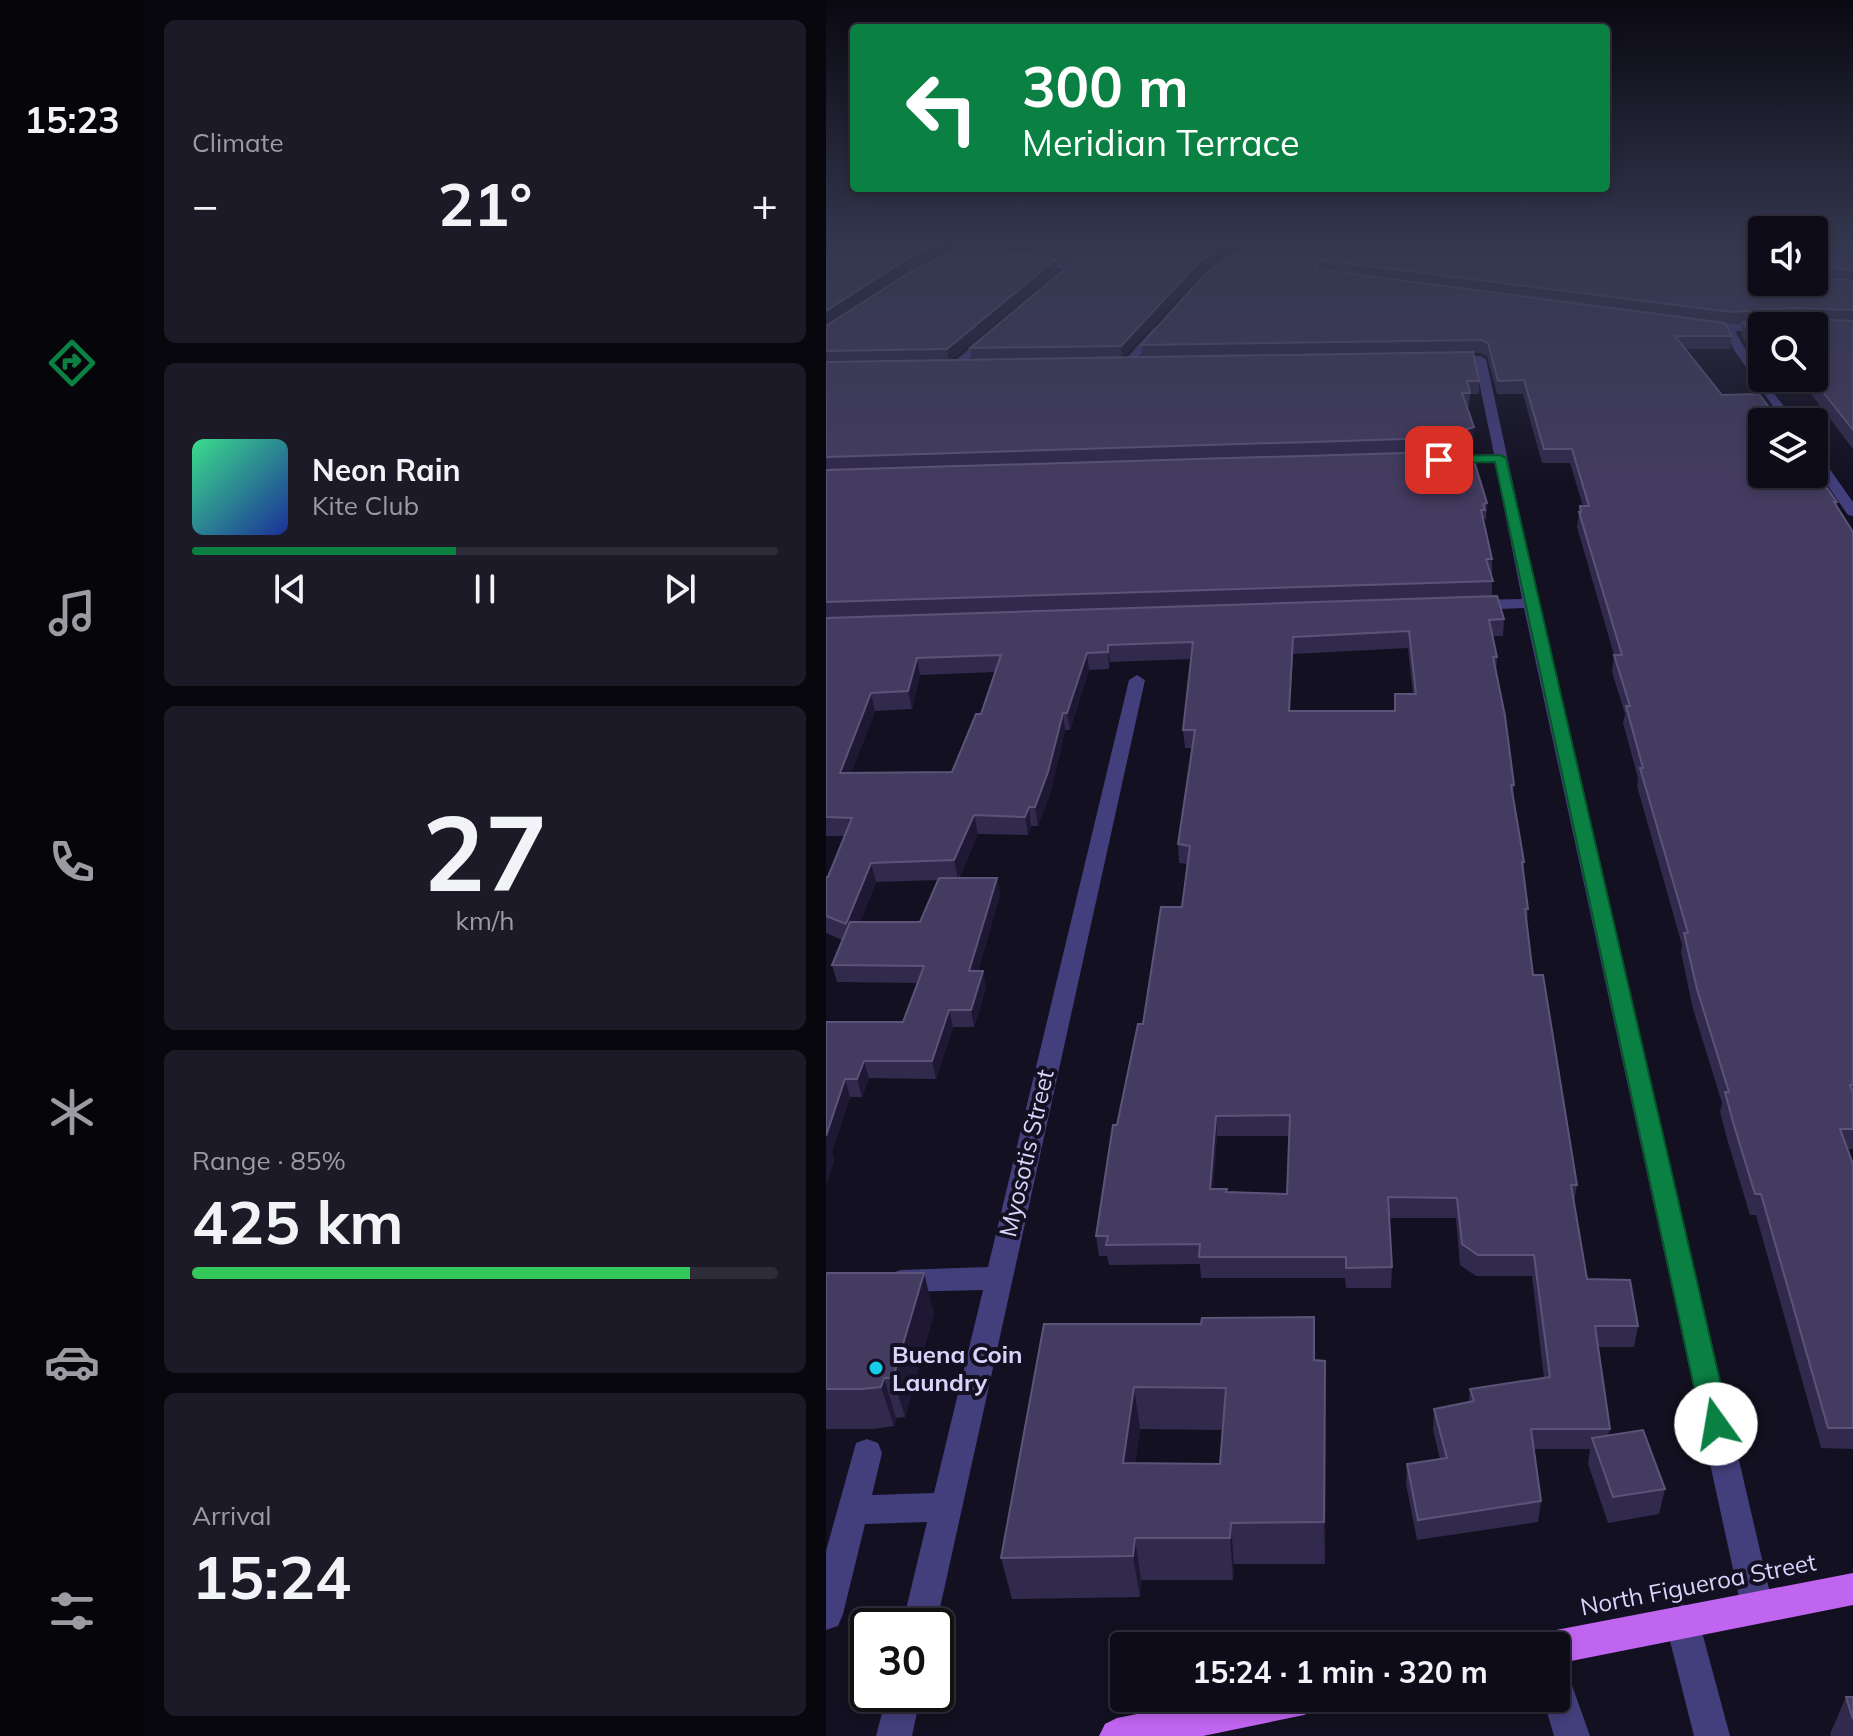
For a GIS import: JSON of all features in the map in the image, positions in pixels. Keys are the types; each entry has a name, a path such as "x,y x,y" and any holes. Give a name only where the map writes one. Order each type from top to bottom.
{"main road":[{"name":"North Figueroa Street","path":"1570,1644 1853,1589"},
{"path":"1117,1736 1235,1712"}],"street":[{"path":"1127,364 1166,322"},
{"path":"1692,324 1729,330 1748,328"},
{"path":"954,367 999,329"},
{"path":"1729,330 1739,350 1780,408"},
{"path":"1433,360 1480,359 1531,603 1757,1606"},
{"path":"1112,365 1141,364"},
{"path":"940,367 970,367"},
{"path":"1438,460 1500,458"},
{"path":"1828,477 1853,512"},
{"path":"1453,606 1531,603"},
{"name":"Myosotis Street","path":"923,1608 1137,680"},
{"path":"877,1282 997,1278"},
{"path":"826,1614 867,1453"},
{"path":"852,1510 945,1507"},
{"path":"1682,1621 1712,1736"},
{"path":"894,1736 900,1712"},
{"path":"1564,1712 1572,1736"}],"building":[{"path":"832,322 980,322 947,349 826,351 826,326"},
{"path":"1001,322 1143,322 1121,346 970,348"},
{"path":"1162,322 1725,323 1732,336 1675,336 1722,395 1759,394 1770,408 1748,408 1748,488 1827,488 1853,532 1853,1085 1850,1085 1853,1092 1853,1129 1840,1129 1853,1164 1853,1428 1828,1428 1761,1194 1755,1194 1733,1122 1725,1092 1729,1092 1697,989 1684,933 1688,933 1640,768 1643,768 1626,706 1630,706 1614,655 1622,655 1579,512 1580,506 1589,506 1572,449 1544,449 1524,380 1498,381 1488,343 1481,340 1141,345"},
{"path":"1828,322 1853,322 1853,430 1823,392 1828,392"},
{"path":"1473,352 1479,381 1467,381 1470,393 1462,393 1474,427 1464,430 1467,437 826,457 826,362"},
{"path":"1471,451 1487,503 1483,504 1485,510 1481,510 1492,559 1486,559 1493,581 826,602 826,470"},
{"path":"1497,596 1504,619 1489,620 1497,657 1493,657 1505,716 1514,785 1511,785 1524,862 1528,909 1525,909 1533,975 1543,975 1577,1185 1571,1185 1587,1279 1630,1280 1638,1326 1595,1326 1610,1429 1531,1429 1541,1501 1418,1520 1407,1464 1447,1458 1434,1409 1474,1401 1470,1389 1550,1377 1534,1255 1478,1255 1462,1244 1457,1198 1388,1197 1392,1267 1346,1268 1346,1257 1199,1257 1200,1244 1106,1245 1108,1236 1096,1236 1113,1125 1117,1125 1138,1024 1143,1024 1161,907 1182,907 1190,846 1178,844 1195,730 1183,730 1193,642 1108,645 1108,652 1087,653 1067,713 1063,713 1048,772 1035,807 1029,807 1025,817 974,815 954,860 871,863 846,924 826,916 826,877 852,818 826,817 826,618","holes":["1409,631 1416,694 1395,694 1395,711 1289,711 1293,637","1001,655 981,714 976,714 952,772 840,773 871,693 908,691 917,658","1290,1115 1287,1194 1210,1189 1216,1116"]},
{"path":"939,878 997,878 969,971 983,971 971,1010 949,1010 932,1061 864,1061 857,1079 845,1079 826,1136 826,1022 903,1022 924,966 832,965 850,922 920,922"},
{"path":"827,1273 924,1273 893,1378 884,1378 881,1387 826,1389"},
{"path":"1314,1317 1314,1360 1325,1361 1324,1522 1231,1523 1230,1538 1135,1538 1133,1556 1001,1558 1044,1324 1201,1324 1202,1318","holes":["1134,1387 1226,1388 1220,1464 1123,1463"]},
{"path":"1643,1430 1665,1489 1613,1497 1592,1438"},
{"path":"1846,1697 1853,1697 1853,1719"}],"place":[{"name":"Buena Coin Laundry","path":"876,1368"}],"route":[{"path":"1439,460 1500,458 1716,1424"}]}
